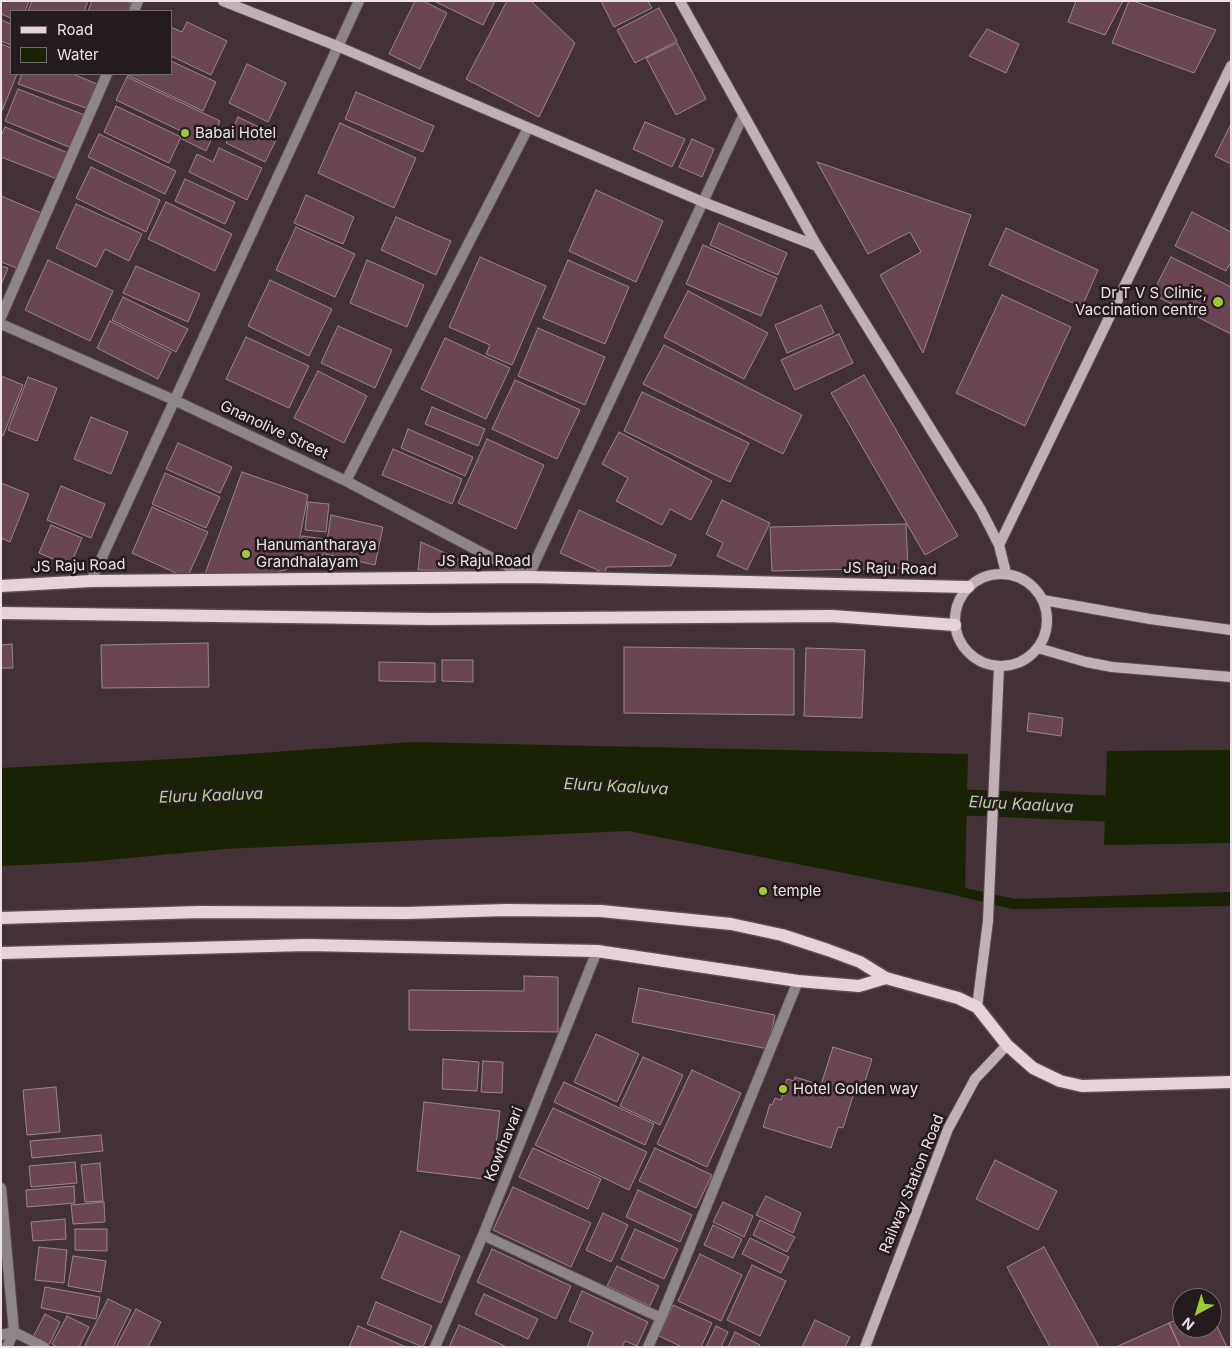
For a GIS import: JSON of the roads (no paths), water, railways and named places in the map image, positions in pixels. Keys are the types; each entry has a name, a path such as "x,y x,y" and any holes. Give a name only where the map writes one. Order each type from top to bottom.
{"main road":[{"name":"JS Raju Road","path":"1,586 92,581 528,577 968,587"},
{"path":"1,613 430,620 832,616 955,625"},
{"path":"1,918 200,912 406,913 506,910 601,911 731,924 782,935 860,962 886,978 958,998 977,1007 1007,1045 1033,1068 1060,1081 1082,1086 1231,1082"},
{"path":"1,953 307,945 597,951 798,982 859,986 886,978"}],"street":[{"path":"222,1 337,46 703,202 817,246"},
{"path":"92,581 359,1"},
{"path":"680,1 817,246 981,510 999,545 1006,573"},
{"path":"999,545 1231,66"},
{"path":"1,317 107,75"},
{"path":"528,577 743,116"},
{"path":"346,481 528,128"},
{"name":"Gnanolive Street","path":"1,324 174,400 346,481 528,577"},
{"path":"1006,573 1028,582 1043,600 1048,624 1038,648 1021,662 999,666 978,660 962,646 955,625 957,604 968,587 985,576 1006,573"},
{"path":"1043,600 1150,619 1231,630"},
{"path":"1038,648 1086,662 1112,667 1231,677"},
{"path":"977,1007 988,921 999,666"},
{"name":"Kowthavari","path":"435,1347 483,1235 597,951"},
{"path":"648,1347 798,982"},
{"name":"Railway Station Road","path":"865,1347 948,1129 975,1079 1007,1045"},
{"path":"1,1188 14,1332 7,1347"},
{"path":"483,1235 661,1318"},
{"path":"1,1335 14,1332 44,1347"}],"water":[{"path":"413,742 968,754 965,888 1015,899 1231,892 1231,906 1012,909 946,893 628,831 224,849 87,862 1,866 1,768 191,758"},
{"path":"1231,750 1231,843 1104,845 1107,751"}],"waterway":[{"name":"Eluru Kaaluva","path":"932,801 1140,810"}],"place":[{"name":"Babai Hotel","path":"185,133"},
{"name":"Dr T V S Clinic, Vaccination centre","path":"1218,302"},
{"name":"Hanumantharaya Grandhalayam","path":"246,554"},
{"name":"temple","path":"763,891"},
{"name":"Hotel Golden way","path":"783,1089"}]}
